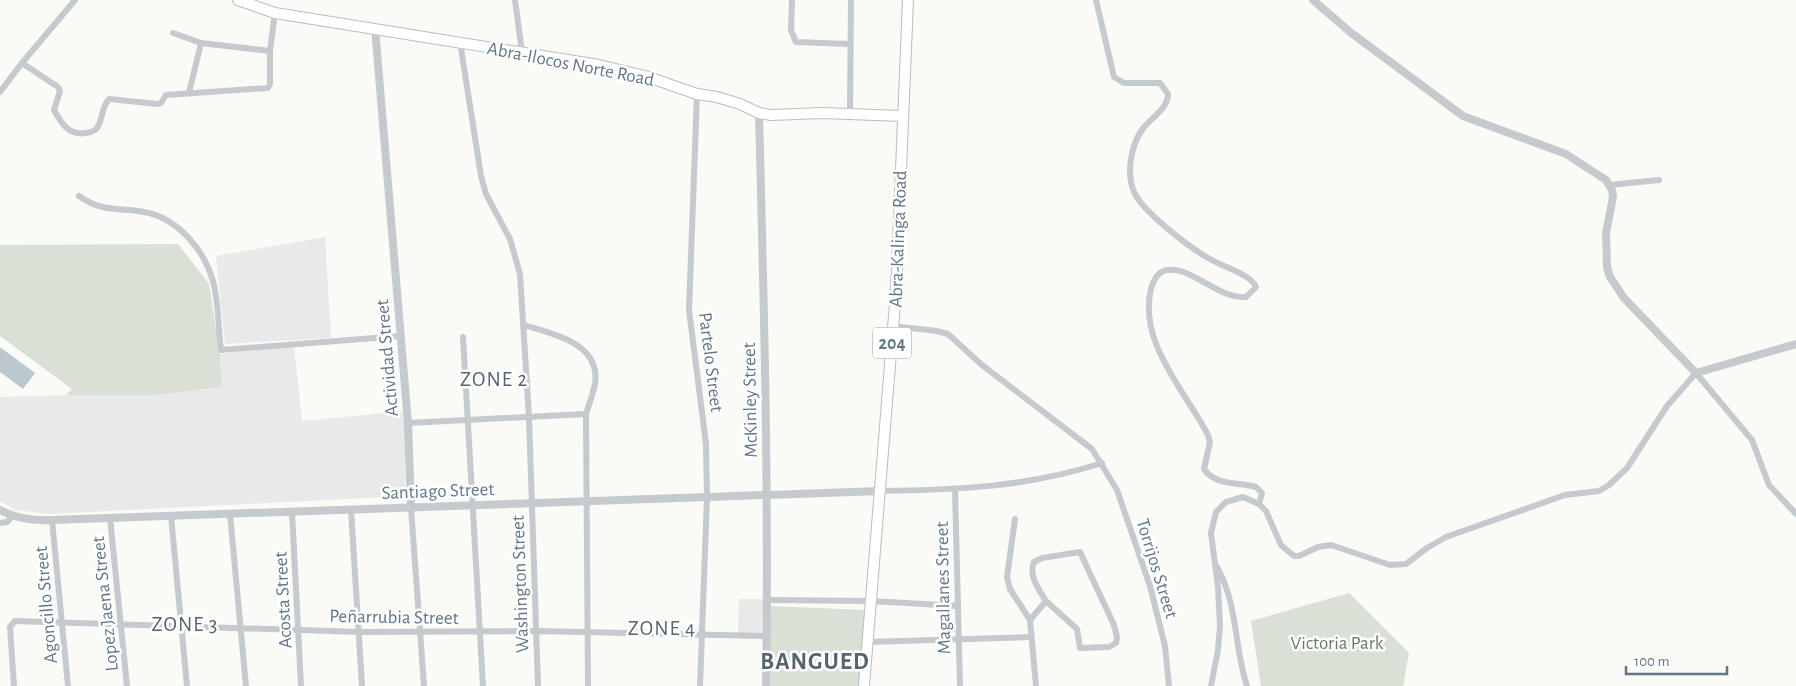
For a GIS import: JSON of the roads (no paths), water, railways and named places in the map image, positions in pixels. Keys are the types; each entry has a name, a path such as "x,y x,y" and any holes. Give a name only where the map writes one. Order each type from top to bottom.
{"main road":[{"name":"Abra-Ilocos Norte Road","path":"238,0 275,14 375,28 618,69 697,94 740,104 759,113 771,115 850,114 902,116"},
{"name":"Abra-Kalinga Road","path":"864,686 894,326 908,0"}],"street":[{"path":"0,92 22,63 76,0"},
{"path":"515,0 522,52"},
{"path":"792,0 791,30 796,42 849,44"},
{"path":"850,114 849,44 851,0"},
{"path":"1096,0 1114,77 1124,83 1160,83 1168,94 1166,104 1142,129 1136,142 1130,171 1135,193 1161,223 1189,246 1246,277 1256,287 1246,297 1234,297 1184,274 1168,270 1161,272 1151,286 1148,320 1154,342 1208,435 1208,448 1204,463 1207,474 1219,481 1256,487 1262,493 1259,504"},
{"path":"1314,0 1350,32 1463,116 1566,154 1602,176 1610,185 1613,197 1607,222 1606,244 1607,267 1610,277 1624,298 1696,373 1752,440 1769,485 1796,514"},
{"path":"22,63 58,87 60,91 54,110 73,134 90,132 97,128 104,106 109,99 158,104 161,103 166,95 268,88 270,84 270,51 275,14"},
{"name":"Actividad Street","path":"375,28 408,423 411,508 424,686"},
{"path":"173,34 201,43 270,51"},
{"name":"Washington Street","path":"460,42 481,176 486,194 510,239 520,274 529,417 530,503 538,686"},
{"path":"189,93 201,43"},
{"name":"Partelo Street","path":"697,94 689,310 698,387 704,418 707,497 700,686"},
{"name":"McKinley Street","path":"759,113 767,495 768,600 766,686"},
{"path":"1610,185 1659,180"},
{"path":"79,196 92,205 104,209 144,212 166,218 182,231 202,255 214,283 220,350 400,336"},
{"path":"524,325 560,336 582,347 592,362 595,383 586,414 588,686"},
{"name":"Torrijos Street","path":"894,326 948,334 982,365 1085,442 1102,463 1117,490 1150,586 1165,646 1169,686"},
{"path":"463,337 483,686"},
{"path":"1211,686 1218,650 1220,626 1211,533 1216,512 1220,506 1235,498 1243,497 1259,504 1266,511 1281,545 1294,556 1299,556 1318,547 1332,545 1390,565 1406,564 1427,548 1446,537 1565,495 1599,491 1609,485 1627,468 1667,406 1696,373 1796,344"},
{"path":"408,423 468,418 586,414"},
{"path":"880,491 955,490 1051,477 1102,463"},
{"name":"Magallanes Street","path":"955,490 960,686"},
{"name":"Santiago Street","path":"0,510 12,516 34,521 880,491"},
{"path":"351,510 362,686"},
{"name":"Acosta Street","path":"292,512 301,686"},
{"path":"230,514 246,686"},
{"path":"0,523 7,522 12,516"},
{"path":"171,516 187,686"},
{"name":"Lopez Jaena Street","path":"110,518 127,686"},
{"path":"1015,519 1007,577 1008,584 1030,620 1036,686"},
{"name":"Agoncillo Street","path":"52,520 68,686"},
{"path":"1080,552 1114,625 1117,637 1115,645 1080,648 1077,629 1046,601 1032,573 1034,562 1042,558 1080,552"},
{"path":"1215,563 1225,580 1247,686"},
{"path":"768,600 871,601 958,606"},
{"path":"1030,620 1046,601"},
{"name":"Peñarrubia Street","path":"14,686 10,627 12,622 20,620 182,628 360,632 536,631 767,636"},
{"path":"867,642 1031,637"}],"district":[{"name":"ZONE 2","path":"494,379"},
{"name":"ZONE 3","path":"185,624"},
{"name":"ZONE 4","path":"662,628"},
{"name":"BANGUED","path":"815,661"}],"park label":[{"name":"Victoria Park","path":"1337,642"}]}
